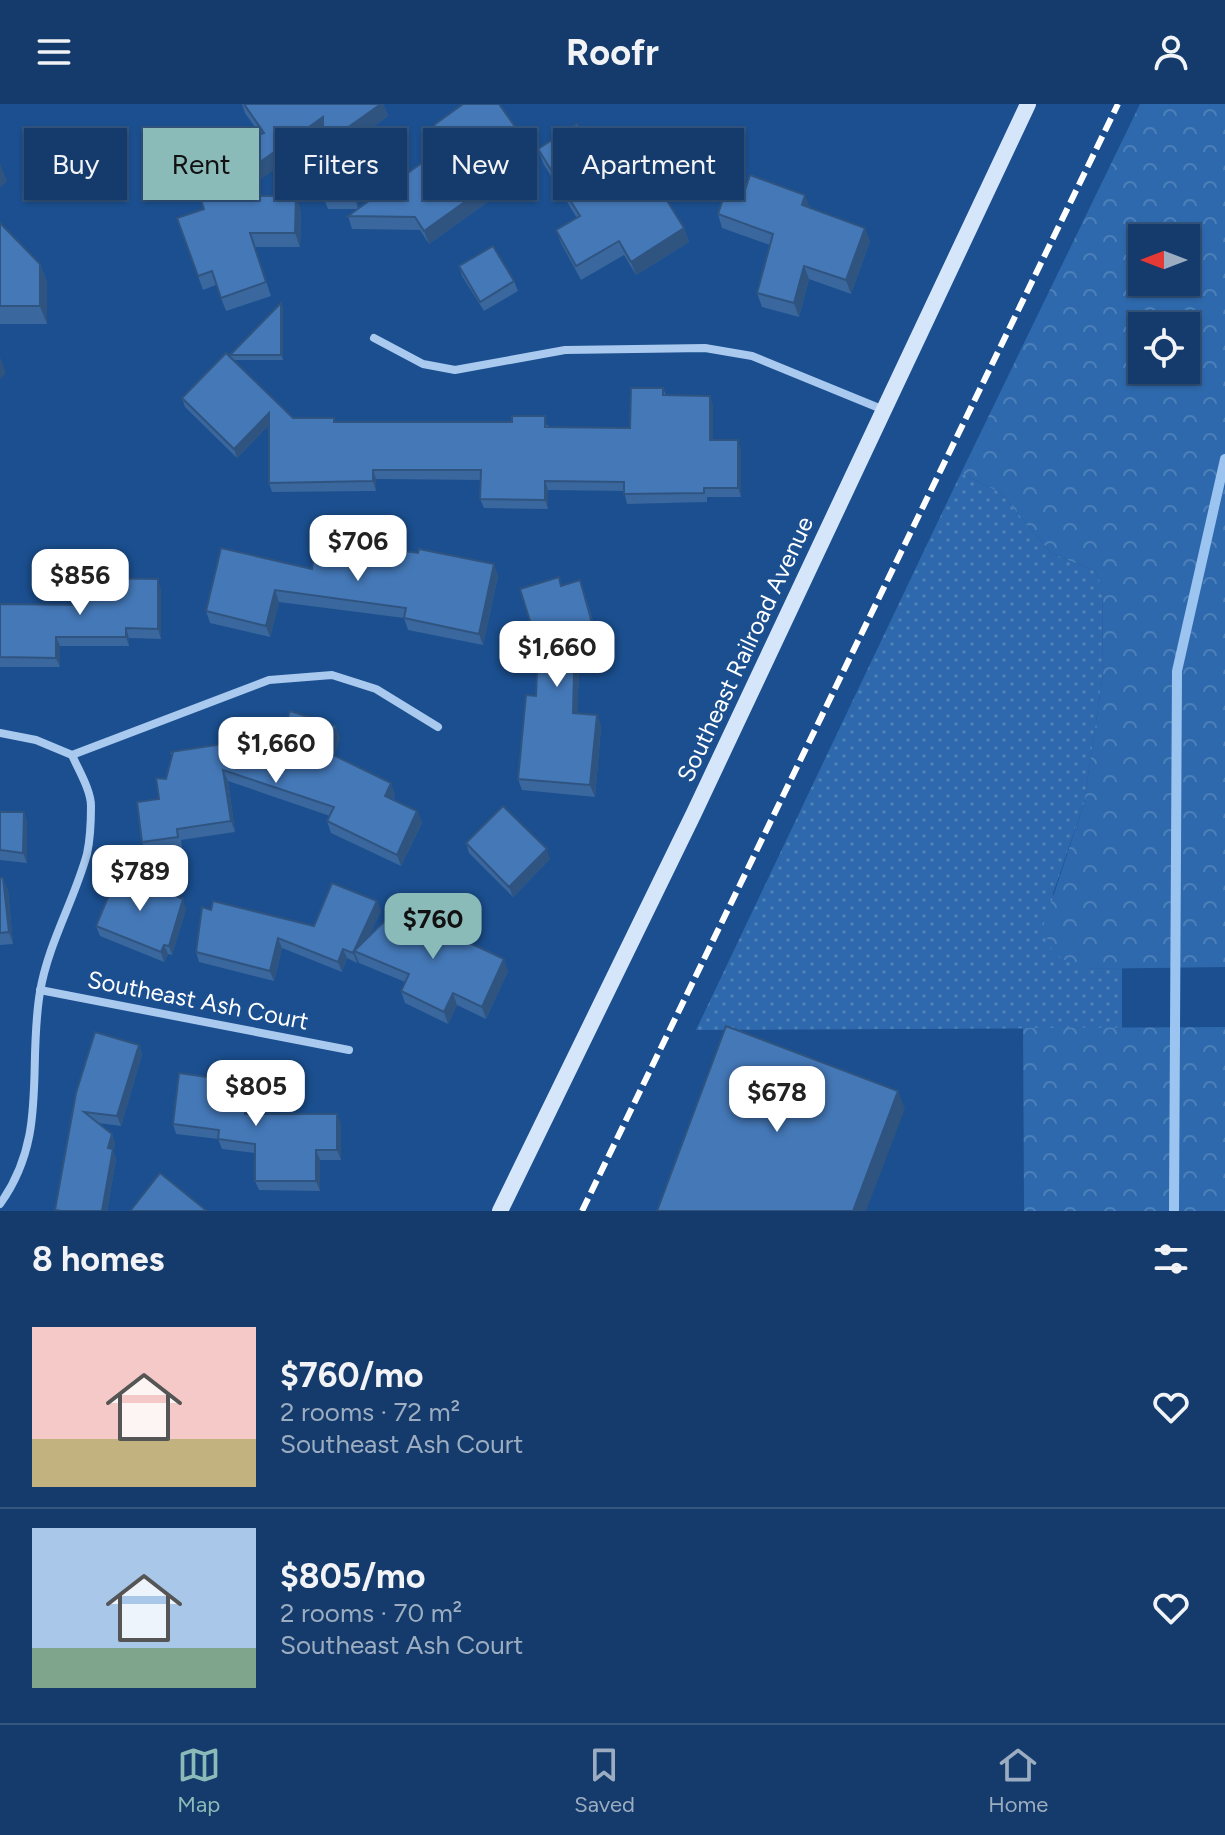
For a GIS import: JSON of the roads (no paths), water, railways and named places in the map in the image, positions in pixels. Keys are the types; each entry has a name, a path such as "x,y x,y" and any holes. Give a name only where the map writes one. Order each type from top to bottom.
{"street":[{"name":"Southeast Railroad Avenue","path":"500,1211 687,827 1028,104"},
{"path":"374,338 423,364 455,370 565,350 705,348 752,356 884,410"},
{"path":"0,733 36,740 72,755 269,680 332,675 376,689 438,727"},
{"path":"0,1204 12,1187 31,1138 35,1106 35,1031 40,990 55,938 87,852 91,801 72,755"},
{"name":"Southeast Ash Court","path":"40,990 349,1050"}],"waterway":[{"path":"1174,1211 1177,671 1225,459"}],"railway":[{"path":"582,1211 1118,104"}]}
